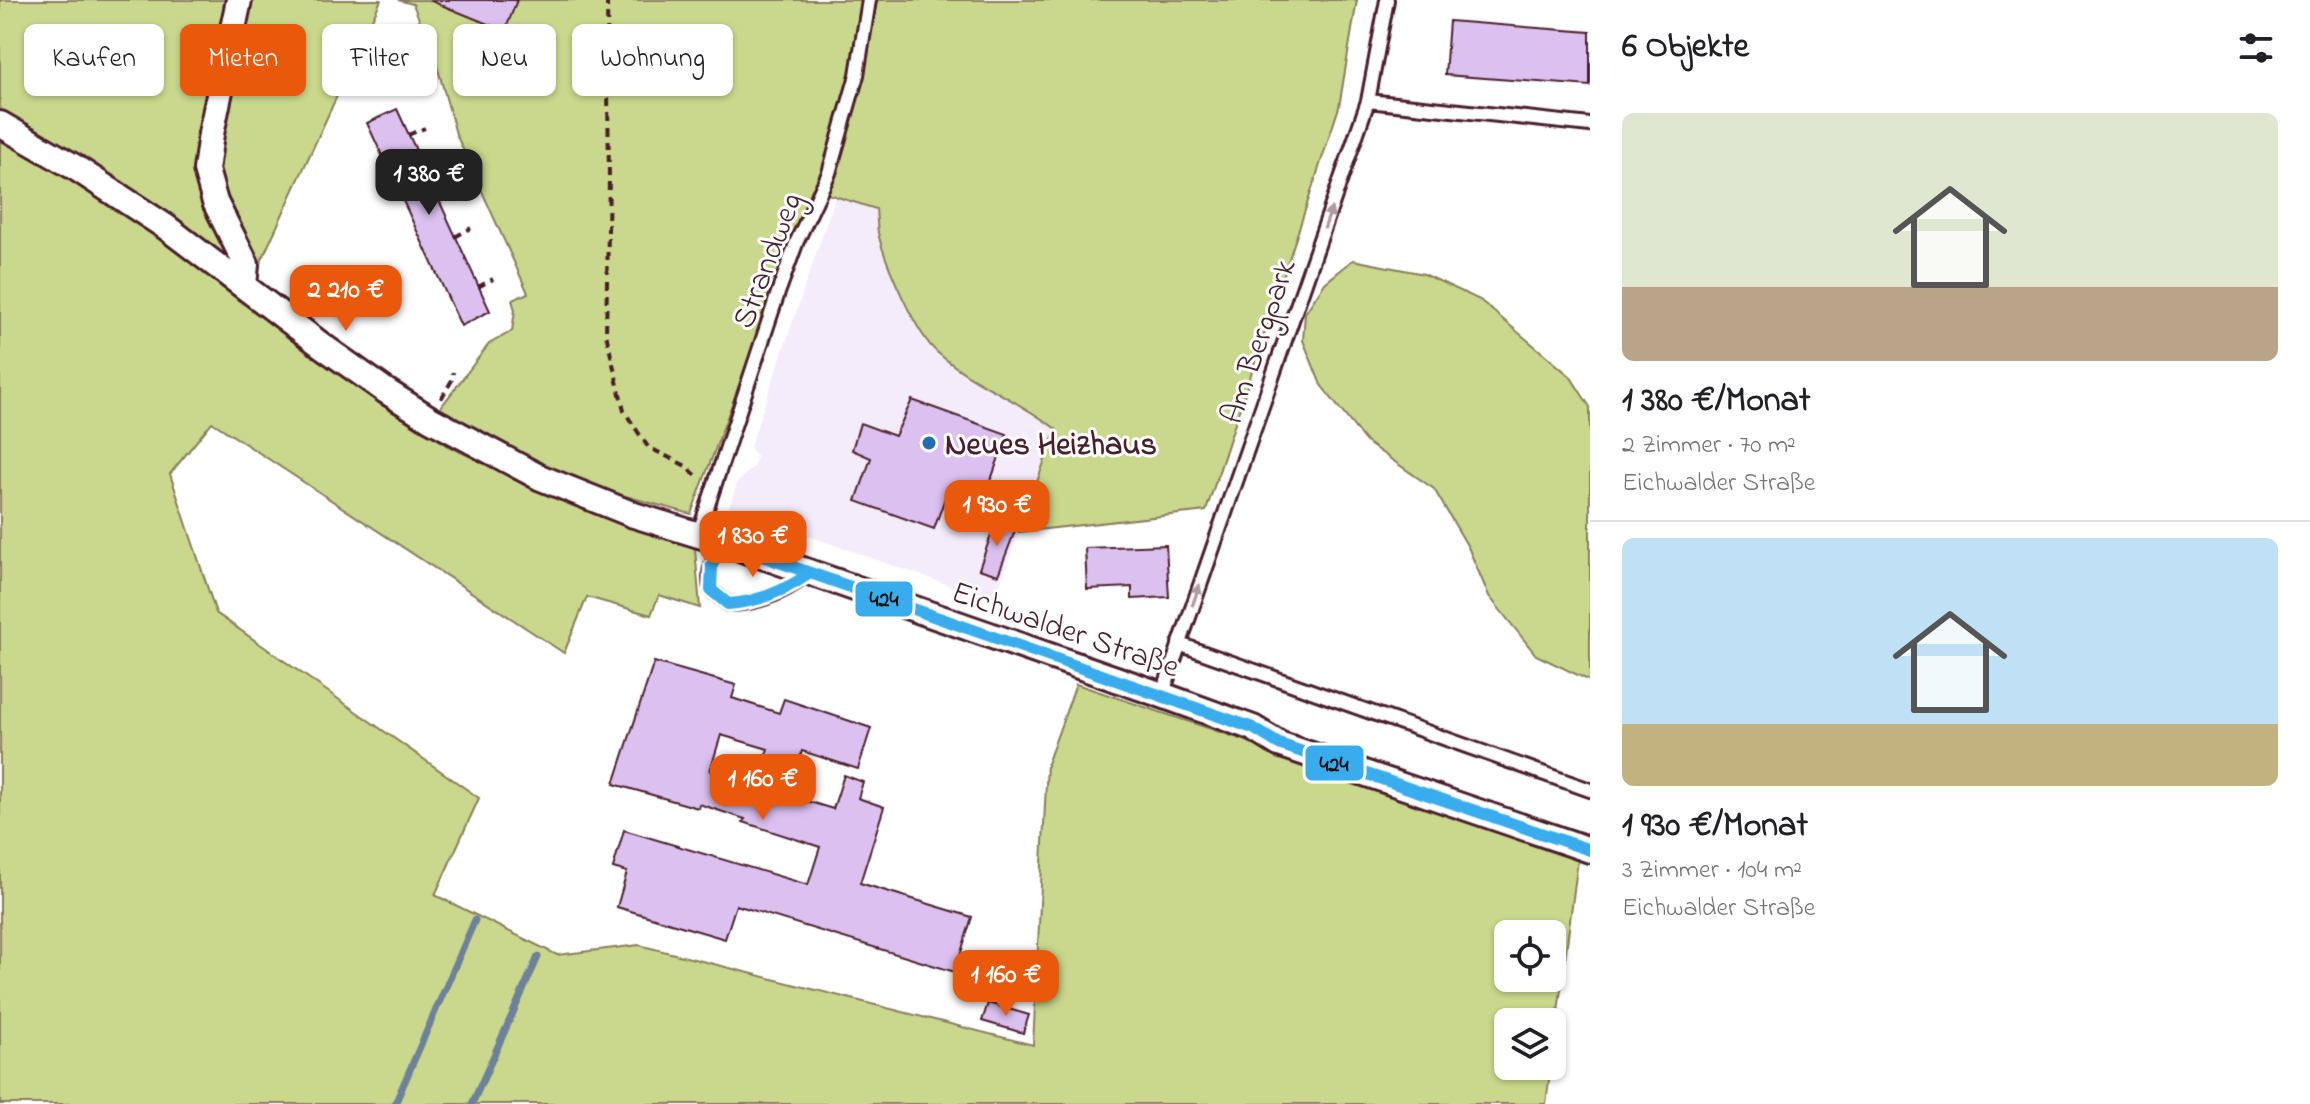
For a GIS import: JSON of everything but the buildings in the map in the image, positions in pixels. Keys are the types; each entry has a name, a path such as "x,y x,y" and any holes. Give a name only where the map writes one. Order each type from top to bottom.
{"street":[{"path":"239,0 206,170 215,202 246,264 244,285"},
{"name":"Eichwalder Straße","path":"0,124 140,210 321,345 430,419 572,492 1162,695 1253,728 1279,744 1590,850"}],"lane":[{"name":"Strandweg","path":"698,535 787,267 829,173 857,75 869,0"},
{"name":"Am Bergpark","path":"1162,695 1368,101 1387,0"},
{"path":"1368,101 1590,125"},
{"path":"725,543 715,554 709,570 711,590 728,604 750,604 791,587 810,573"},
{"path":"1179,644 1590,790"}],"path":[{"path":"607,0 609,179 606,334 624,411 648,447 686,466 712,491"},
{"path":"408,135 425,128"},
{"path":"432,187 448,179"},
{"path":"455,237 471,228"},
{"path":"478,287 493,279"},
{"path":"430,419 452,380 453,372"}],"shaded area":[{"path":"836,195 876,209 878,233 935,351 966,375 1038,415 1056,429 994,601 729,508 737,483 754,466 757,457 750,447"}],"green space":[{"path":"0,0 381,0 370,24 322,24 322,96 337,96 257,270 233,257 221,287 448,446 515,478 695,548 700,608 659,595 651,615 587,597 564,653 212,422 170,474 216,613 479,798 435,895 557,955 639,945 1033,1045 1047,764 1076,684 1579,852 1566,951 1566,920 1494,920 1494,992 1561,992 1559,1008 1494,1008 1494,1080 1549,1080 1546,1104 0,1104"},
{"path":"398,0 1357,0 1339,107 1206,511 1019,532 1056,429 966,374 929,344 911,315 887,261 878,233 876,209 812,189 691,514 574,482 438,411 489,344 512,331 515,310 512,300 528,293 456,134 437,66 437,24 421,24 413,4"},
{"path":"1353,260 1424,274 1480,300 1570,376 1590,407 1590,681 1536,655 1489,596 1468,547 1434,489 1366,442 1321,385 1303,340 1305,313 1325,283"}],"waterway":[{"path":"395,1104 475,920"},
{"path":"472,1104 538,957"}],"transit line":[{"name":"424","path":"810,573 771,594 739,603 728,604 711,590 712,565 725,543 1253,728 1279,744 1590,850"}],"place":[{"name":"Neues Heizhaus","path":"929,443"}]}
